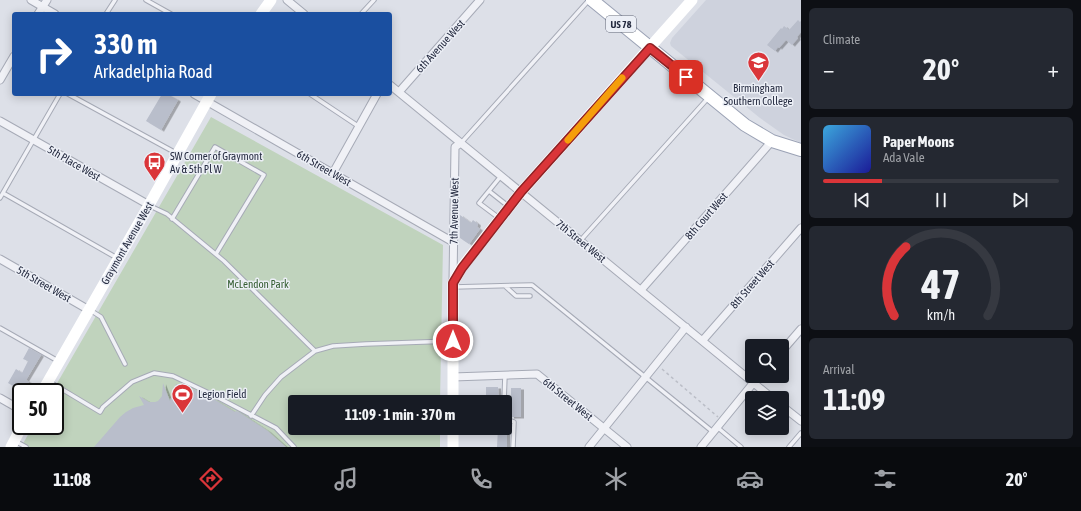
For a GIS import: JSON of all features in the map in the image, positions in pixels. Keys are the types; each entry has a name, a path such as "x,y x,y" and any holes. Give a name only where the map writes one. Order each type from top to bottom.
{"main road":[{"path":"262,12 270,0"},
{"name":"US 78","path":"590,0 744,125 772,141 801,150"},
{"path":"453,395 453,285 462,268 521,192 692,0"},
{"name":"Graymont Avenue West","path":"48,381 209,98"},
{"path":"12,444 17,435"},
{"path":"452,447 453,435"}],"street":[{"path":"31,0 52,12"},
{"path":"39,12 46,0"},
{"path":"287,0 302,12"},
{"name":"6th Avenue West","path":"399,92 480,0"},
{"path":"0,80 12,59"},
{"name":"7th Street West","path":"392,87 745,375"},
{"path":"333,173 376,96"},
{"name":"6th Street West","path":"209,98 333,173 453,242"},
{"name":"5th Place West","path":"0,121 149,205"},
{"name":"8th Court West","path":"641,290 772,141"},
{"name":"7th Avenue West","path":"453,285 454,147 461,143"},
{"name":"8th Street West","path":"703,340 801,228"},
{"name":"5th Street West","path":"0,258 89,310"},
{"path":"589,447 686,327"},
{"path":"789,343 801,329"},
{"name":"6th Street West","path":"453,377 537,374 627,447"},
{"path":"701,447 754,383"},
{"name":"7th Street West","path":"754,383 764,391"},
{"path":"0,398 12,405"},
{"path":"789,412 801,421"}],"lane":[{"path":"107,12 115,0"},
{"path":"146,0 167,12"},
{"path":"363,12 374,0"},
{"path":"461,143 590,0"},
{"path":"0,198 59,96"},
{"path":"72,96 177,153"},
{"path":"313,96 358,126"},
{"path":"580,241 709,96"},
{"path":"172,219 215,147 264,175 216,254"},
{"path":"500,219 479,203 501,176"},
{"path":"489,191 509,207"},
{"path":"3,193 118,259"},
{"path":"149,205 167,214 224,260 315,352"},
{"path":"453,285 532,285 646,377 741,447"},
{"path":"505,286 516,296 530,296"},
{"path":"89,310 101,317 125,364"},
{"path":"0,328 59,362"},
{"path":"251,416 265,395 281,377 315,352 333,346 453,341"},
{"path":"48,381 100,412 103,407 132,382 154,373 173,376 276,428 294,447"},
{"path":"504,395 505,375"},
{"path":"512,422 514,422 513,447"},
{"path":"789,447 801,433"},
{"path":"12,444 26,447"}],"path":[{"path":"657,364 722,421"}],"shaded area":[{"name":"Birmingham Southern College","path":"706,0 801,0 801,143 784,135 760,118 671,46 670,43 672,38"}],"green space":[{"name":"McLendon Park","path":"211,117 443,245 440,395 288,395 288,435 440,435 440,447 21,447 28,435 64,435 64,383 57,383"}],"building":[{"path":"798,20 801,23 801,32 792,45 786,40 775,51 767,45 781,28 782,29 784,26 789,30"},
{"path":"161,96 171,96 178,100 161,130 146,121"},
{"path":"460,215 471,223 473,220 478,224 477,227 480,229 469,244 460,238"},
{"path":"29,348 41,355 26,380 28,383 12,383 12,385 8,383 16,369 22,373 28,361 23,359"},
{"name":"Legion Field","path":"163,383 170,401 176,384 197,391 235,412 239,412 268,431 286,447 94,447 120,417 133,408 144,405 139,396 149,402 158,401 162,396"},
{"path":"486,387 498,387 499,395 486,395"},
{"path":"511,388 521,388 521,417 512,417"},
{"path":"498,435 507,435 507,447 497,447"}],"slow traffic":[{"path":"568,140 622,78"}],"place":[{"name":"Birmingham Southern College","path":"758,82"},
{"name":"SW Corner of Graymont Av & 5th Pl W","path":"154,182"},
{"name":"Legion Field","path":"183,414"}],"route":[{"path":"453,341 453,283 462,268 521,192 650,48 686,77"}]}
